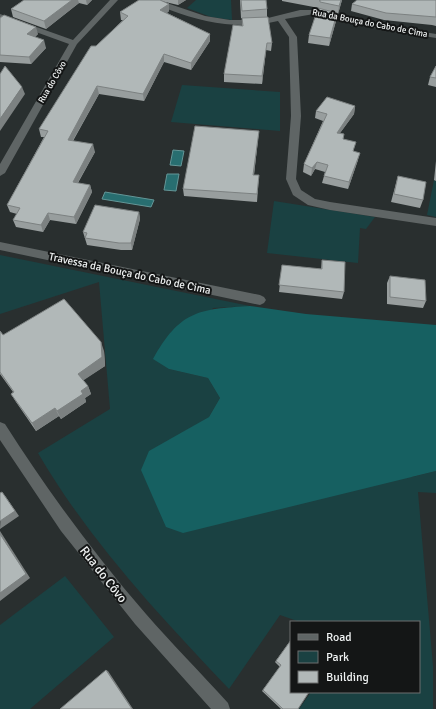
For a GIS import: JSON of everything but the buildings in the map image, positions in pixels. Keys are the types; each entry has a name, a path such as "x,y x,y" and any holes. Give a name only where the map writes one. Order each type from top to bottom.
{"street":[{"name":"Rua do Côvo","path":"0,173 74,43 114,0"},
{"name":"Rua da Bouça do Cabo de Cima","path":"151,0 194,16 223,24 281,19 304,11 374,26 436,36"},
{"path":"0,16 74,43"},
{"path":"281,19 290,30 293,37 296,116 291,179 297,192 312,202 330,206 436,222"},
{"name":"Travessa da Bouça do Cabo de Cima","path":"0,246 260,300"},
{"name":"Rua do Côvo","path":"0,428 49,502 99,569 140,619 222,709"}],"green space":[{"path":"196,0 231,0 232,20 211,17 187,8"},
{"path":"182,85 280,92 280,131 171,122"},
{"path":"434,180 436,181 436,217 427,215"},
{"path":"274,201 375,217 366,229 360,228 358,263 267,253"},
{"path":"0,255 250,306 213,308 169,369 208,378 220,398 209,417 184,432 412,477 436,471 436,493 418,492 433,666 433,709 299,709 310,693 420,693 420,621 297,621 280,615 229,689 127,577 80,517 58,486 38,453 110,409 99,282 0,314"},
{"path":"65,576 114,637 30,709 0,709 0,625"}],"shaded area":[{"path":"173,150 184,151 181,166 170,165"},
{"path":"167,174 179,174 176,191 164,190"},
{"path":"105,192 154,200 151,207 102,199"},
{"path":"250,306 306,314 436,325 436,471 183,533 166,527 141,470 149,451 209,417 220,398 208,378 169,369 153,359 172,331 192,316 204,311"}]}
